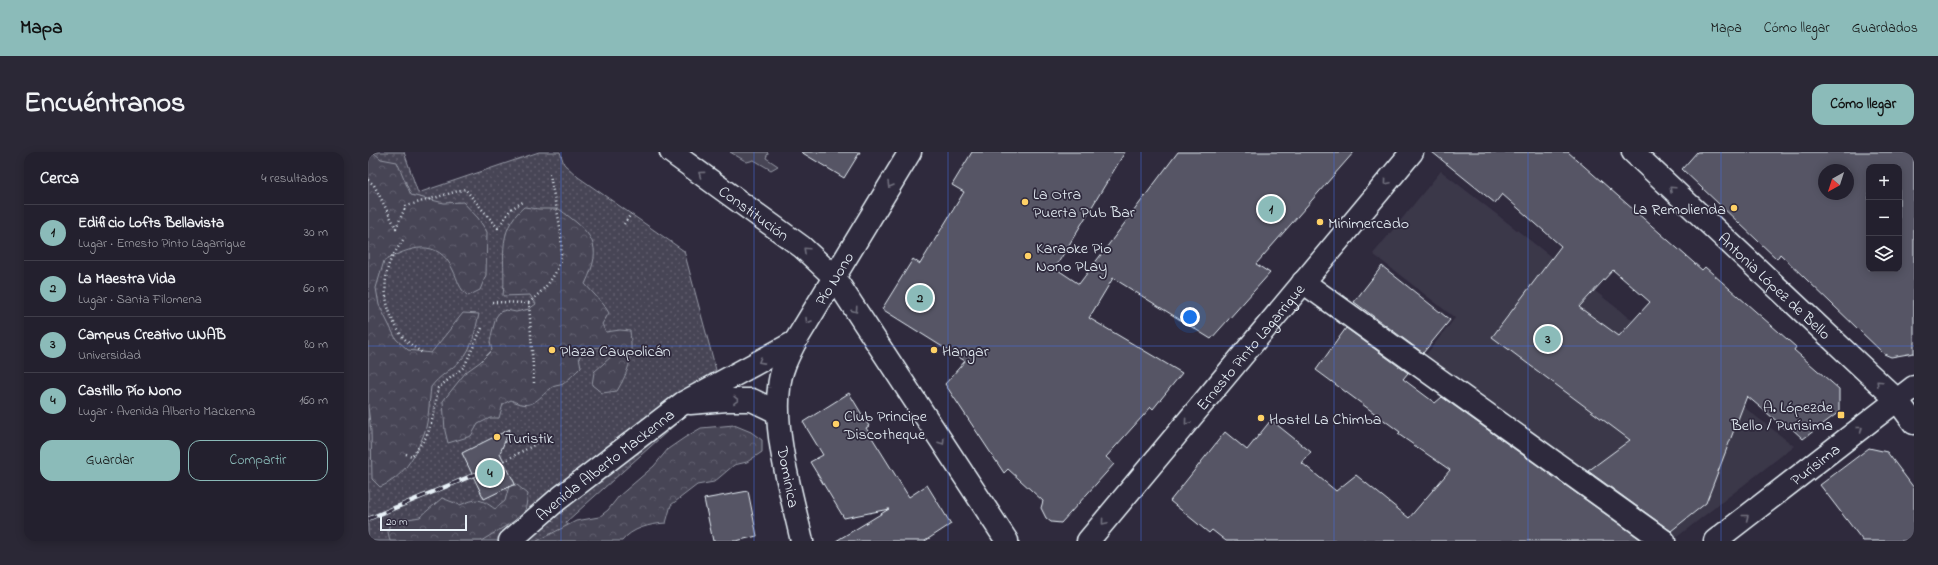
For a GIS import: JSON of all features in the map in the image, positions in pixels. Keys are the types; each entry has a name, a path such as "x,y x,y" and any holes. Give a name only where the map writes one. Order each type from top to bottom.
{"street":[{"name":"Pío Nono","path":"777,412 779,386 785,365 795,342 910,152"},
{"name":"Ernesto Pinto Lagarrigue","path":"1088,541 1412,152"},
{"name":"Antonia López de Bello","path":"1633,152 1897,400 1914,422"},
{"name":"Constitución","path":"675,153 802,247 834,278 1007,541"},
{"path":"1304,282 1664,541"},
{"name":"Avenida Alberto Mackenna","path":"510,541 557,500 683,403 795,342"},
{"name":"Purísima","path":"1715,541 1914,387"},
{"name":"Avenida Alberto Mackenna","path":"683,403 752,400 777,412"},
{"name":"Dominica","path":"777,412 802,541"}],"path":[{"path":"492,302 529,303 545,288 559,264 562,242 550,173"},
{"path":"368,180 374,185 396,228 406,206 465,189 498,228 511,209 523,202"},
{"path":"624,224 631,214"},
{"path":"403,240 390,264 386,277 386,300 394,322 404,338 422,353"},
{"path":"529,303 534,383"},
{"path":"406,454 412,456 427,436 434,414 438,388 464,367 482,328"},
{"path":"504,461 536,444"}],"shaded area":[{"path":"1441,171 1794,446 1673,540 1421,361 1455,318 1373,254"}],"green space":[{"path":"368,152 404,152 418,193 539,152 560,152 564,164 578,177 684,251 716,370 677,398 688,413 566,522 576,541 368,541"},
{"path":"368,152 373,152 381,159 397,162 411,195 444,203 463,202 478,218 487,232 486,275 480,290 468,296 461,287 447,260 439,253 431,249 413,249 384,261 376,288 379,305 396,339 408,350 431,353 463,313 479,314 473,338 465,355 431,387 426,429 412,458 402,472 388,483 380,487 372,479 371,431 368,407"},
{"path":"730,152 767,152 766,158 778,166 771,170 754,160 747,162"},
{"path":"524,207 559,209 587,232 592,240 594,258 585,284 604,305 609,313 602,324 606,332 620,330 630,331 631,355 628,369 617,391 602,393 592,385 594,372 613,355 608,346 593,348 579,357 581,367 563,384 552,387 533,403 524,404 511,400 503,404 499,418 490,418 478,424 471,436 448,443 445,431 443,401 466,372 480,362 492,350 490,342 496,317 500,312 506,310 516,312 529,309 536,304 530,295 503,296 505,237 515,217"},
{"path":"734,425 751,432 762,440 762,452 747,462 734,465 714,482 697,485 671,505 666,523 654,524 636,530 622,541 537,541 576,521 599,517 608,510 619,496 654,466 668,449 684,438 701,428"},
{"path":"517,485 528,494 525,512 514,521 481,541 390,541 388,532 390,522 420,517 442,498 460,505 478,500 495,509 505,501 509,486"}],"building":[{"path":"801,152 860,152 844,178"},
{"path":"972,152 1125,152 1055,268 1079,284 1178,152 1354,152 1256,264 1270,273 1211,339 1113,278 1089,318 1182,373 1153,409 1151,407 1106,457 1114,464 1061,523 1051,522 1046,518 1041,508 1043,501 1008,469 1004,473 945,384 965,361 882,309 913,259 920,264 964,192 952,185"},
{"path":"1432,152 1568,152 1702,270 1705,267 1796,347 1794,350 1839,389 1839,412 1803,439 1789,426 1786,429 1747,396 1706,503 1671,531 1588,471 1630,440 1492,337 1561,246 1502,194 1495,203","holes":["1613,270 1650,302 1619,336 1579,307"]},
{"path":"1697,152 1914,152 1914,353 1891,357 1884,354 1780,254 1777,259 1682,169"},
{"path":"1382,266 1450,320 1423,353 1354,302"},
{"path":"1346,328 1408,373 1403,379 1435,403 1442,397 1643,541 1226,541 1212,530 1209,533 1170,501 1225,432 1247,450 1271,420 1311,452 1302,463 1336,491 1356,475 1409,518 1450,470 1398,434 1400,432 1316,370"},
{"path":"849,393 869,426 866,428 909,497 927,485 951,524 925,541 836,541 889,509 844,518 810,462 823,455 803,422"},
{"path":"510,429 500,453 515,484 484,499 462,453"},
{"path":"1869,448 1887,452 1914,488 1914,541 1863,541 1820,485"},
{"path":"748,491 757,536 736,541 713,541 704,499"}],"railway":[{"path":"368,519 476,474"}],"place":[{"name":"La Otra Puerta Pub Bar","path":"1025,202"},
{"name":"La Remolienda","path":"1734,208"},
{"name":"Edificio Lofts Bellavista","path":"1271,209"},
{"name":"Minimercado","path":"1320,222"},
{"name":"Karaoke Pio Nono PLay","path":"1028,256"},
{"name":"La Maestra Vida","path":"920,298"},
{"name":"Campus Creativo UNAB","path":"1548,339"},
{"name":"Plaza Caupolicán","path":"552,350"},
{"name":"Hangar","path":"934,350"},
{"name":"A. Lópezde Bello / Purísima","path":"1841,415"},
{"name":"Hostel La Chimba","path":"1261,418"},
{"name":"Club Principe Discotheque","path":"836,424"},
{"name":"Turistik","path":"497,437"},
{"name":"Castillo Pío Nono","path":"490,473"}]}
